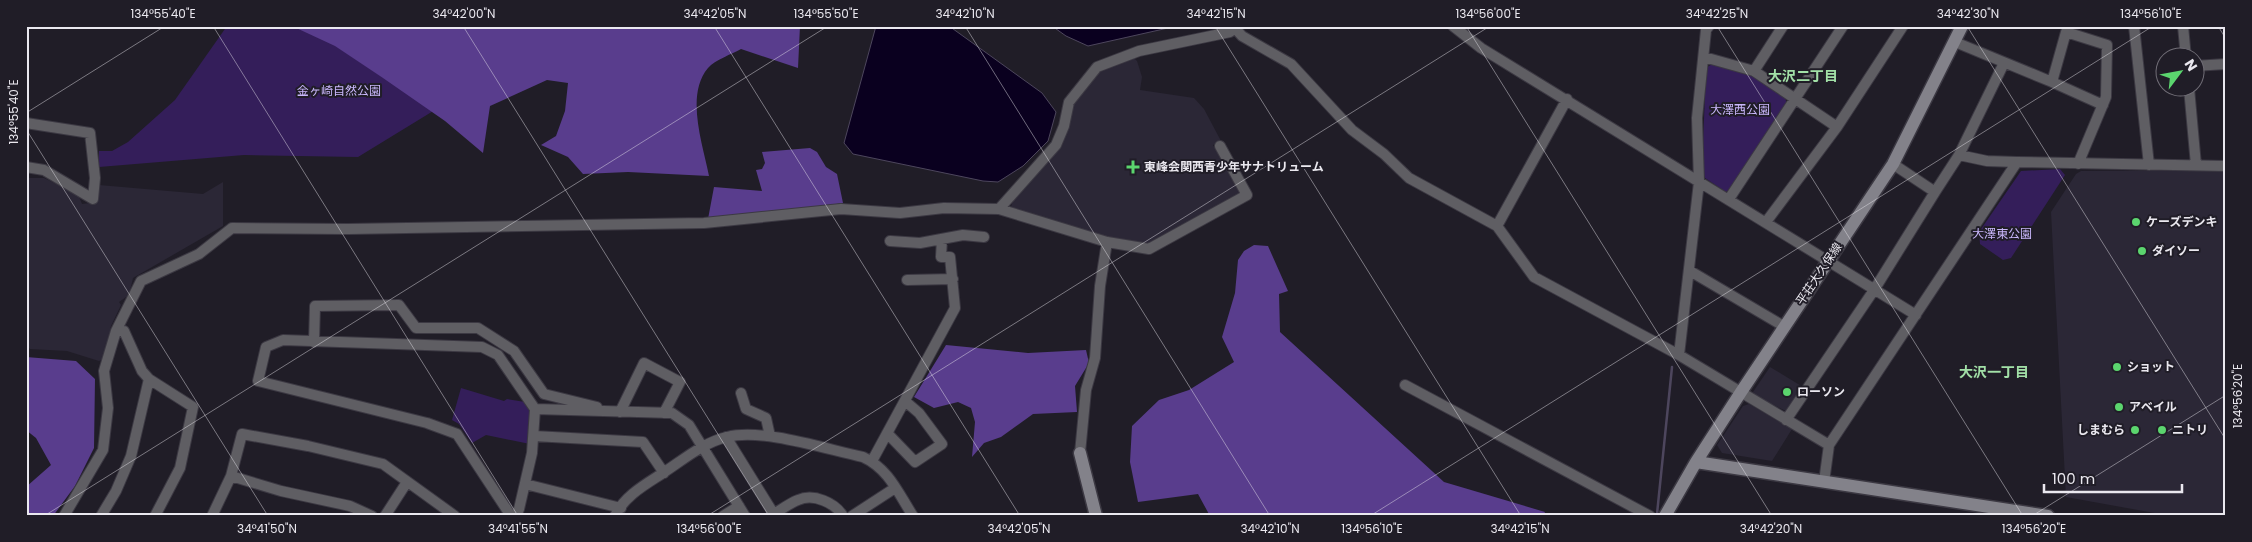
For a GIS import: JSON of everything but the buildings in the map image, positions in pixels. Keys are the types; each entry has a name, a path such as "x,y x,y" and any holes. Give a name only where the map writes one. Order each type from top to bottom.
{"main road":[{"name":"平荘大久保線","path":"1665,516 1696,462 1741,392 1893,164 1962,26"},
{"path":"1080,452 1096,516"},
{"path":"1696,462 2048,516"}],"street":[{"path":"1453,26 1481,48 1916,315"},
{"path":"1679,355 1699,182 1697,118 1708,26"},
{"path":"1754,71 1783,26"},
{"path":"1729,199 1843,26"},
{"path":"1766,222 1837,127 1903,26"},
{"path":"2134,26 2149,165"},
{"path":"2183,26 2185,48"},
{"path":"999,209 1056,145 1064,126 1069,102 1097,67 1139,51 1220,35 1230,32 1235,27 1242,36 1291,64 1352,130 1384,154 1408,178 1497,226 1534,277 1679,355 1829,445"},
{"path":"2052,82 2066,32 2107,45 2106,97 2078,164"},
{"path":"1955,42 2103,105"},
{"path":"1704,57 1754,71 1837,127"},
{"path":"1786,420 1874,290 1959,155 2004,63"},
{"path":"2204,65 2226,64"},
{"path":"2190,98 2196,165"},
{"path":"1497,226 1566,99"},
{"path":"26,123 90,132 95,178 92,198 44,170 26,167"},
{"path":"64,516 103,450 108,408 104,371 116,331 141,281 199,254 232,228 348,229 704,223 841,209 900,213 944,208 999,209 1107,242 1149,249 1247,195 1220,146"},
{"path":"1959,155 1987,160 2017,162 2226,166"},
{"path":"1824,482 1829,445 2017,162"},
{"path":"1893,164 1935,192"},
{"path":"890,241 920,243 963,235 984,237"},
{"path":"872,461 955,308 950,257 941,257 942,239"},
{"path":"1080,452 1086,390 1095,358 1100,286 1107,242"},
{"path":"1690,271 1784,327"},
{"path":"907,280 952,279"},
{"path":"314,342 315,306 399,305 416,328 478,328 514,351 544,394 596,406 598,411"},
{"path":"116,331 124,331 142,371 149,380 193,407 180,468 155,516"},
{"path":"510,516 457,434 427,423 258,381 266,347 283,340 482,347 498,355 534,409 534,436 520,509 516,516"},
{"path":"620,412 644,363 680,382 664,413"},
{"path":"101,516 116,491 131,456 149,380"},
{"path":"1405,385 1650,516"},
{"path":"741,393 746,408 766,418 770,436"},
{"path":"888,433 915,462 942,444 919,412 905,401"},
{"path":"534,409 672,413 689,425 745,516"},
{"path":"212,516 231,476 242,434 308,446 383,464 455,516"},
{"path":"525,484 618,512 641,488 702,447 726,437 759,434 863,457 872,461 884,470 913,516"},
{"path":"534,436 644,442 664,472"},
{"path":"726,437 775,515 800,498 820,499 838,508 843,516"},
{"path":"231,476 280,491 350,506 372,516"},
{"path":"385,516 408,482"},
{"path":"852,516 895,488"},
{"path":"723,516 739,506"}],"shaded area":[{"path":"292,26 800,26 798,68 741,49 711,65 701,79 698,92 698,120 709,176 628,172 583,174 568,157 541,145 556,136 565,111 568,83 547,80 490,106 483,153 445,121 335,46"},
{"path":"876,26 949,26 1042,93 1056,112 1048,141 1023,166 998,182 983,181 853,154 844,143"},
{"path":"1052,26 1177,26 1088,46 1066,36"},
{"name":"東峰会関西青少年サナトリューム","path":"1134,58 1137,61 1142,77 1140,90 1194,98 1204,109 1221,141 1213,145 1241,190 1239,195 1148,246 1074,231 1010,211 1013,200 1062,142 1071,103 1097,70"},
{"path":"810,148 817,152 826,167 837,174 843,203 798,210 708,219 714,187 762,191 756,170 762,169 765,163 762,152"},
{"path":"2226,170 2226,516 2171,516 2066,497 2051,212 2076,174 2081,171"},
{"path":"26,178 44,178 78,194 82,204 98,202 99,185 203,194 223,182 223,226 133,278 129,295 119,302 121,305 111,326 105,359 99,361 67,351 30,349 26,345"},
{"path":"1254,245 1268,246 1288,291 1279,294 1280,332 1444,482 1545,512 1543,516 1210,516 1198,494 1138,502 1130,462 1132,426 1159,400 1189,390 1234,362 1222,337 1235,293 1238,260 1244,251"},
{"path":"946,345 1028,353 1086,350 1089,363 1075,386 1077,412 1033,414 1001,437 984,443 972,457 975,422 971,408 958,402 934,408 914,397"},
{"path":"26,357 76,361 95,379 94,448 75,486 53,516 26,516 26,487 51,465 36,438 26,430"},
{"path":"1770,367 1803,387 1786,411 1755,396 1753,392"},
{"path":"1749,404 1792,429 1772,461 1722,453 1717,445 1743,406"}],"green space":[{"name":"金ヶ崎自然公園","path":"227,26 596,26 461,94 358,157 244,155 99,167 99,151 112,151 128,142 175,100"},
{"name":"大澤西公園","path":"1712,64 1755,77 1785,97 1787,105 1731,188 1726,192 1705,178 1702,171 1706,68"},
{"name":"大澤東公園","path":"2060,169 2065,175 2011,258 2003,260 1980,244 1979,232 2021,171"},
{"path":"461,388 504,401 507,399 525,402 530,412 530,444 486,435 472,443 459,424 452,420"}],"waterway":[{"path":"1657,514 1672,367"}],"place":[{"name":"東峰会関西青少年サナトリューム","path":"1133,167"},
{"name":"ケーズデンキ","path":"2136,222"},
{"name":"ダイソー","path":"2142,251"},
{"name":"ショット","path":"2117,367"},
{"name":"ローソン","path":"1787,392"},
{"name":"アベイル","path":"2119,407"},
{"name":"しまむら","path":"2135,430"},
{"name":"ニトリ","path":"2162,430"}],"district":[{"name":"大沢二丁目","path":"1803,76"},
{"name":"大沢一丁目","path":"1994,372"}]}
